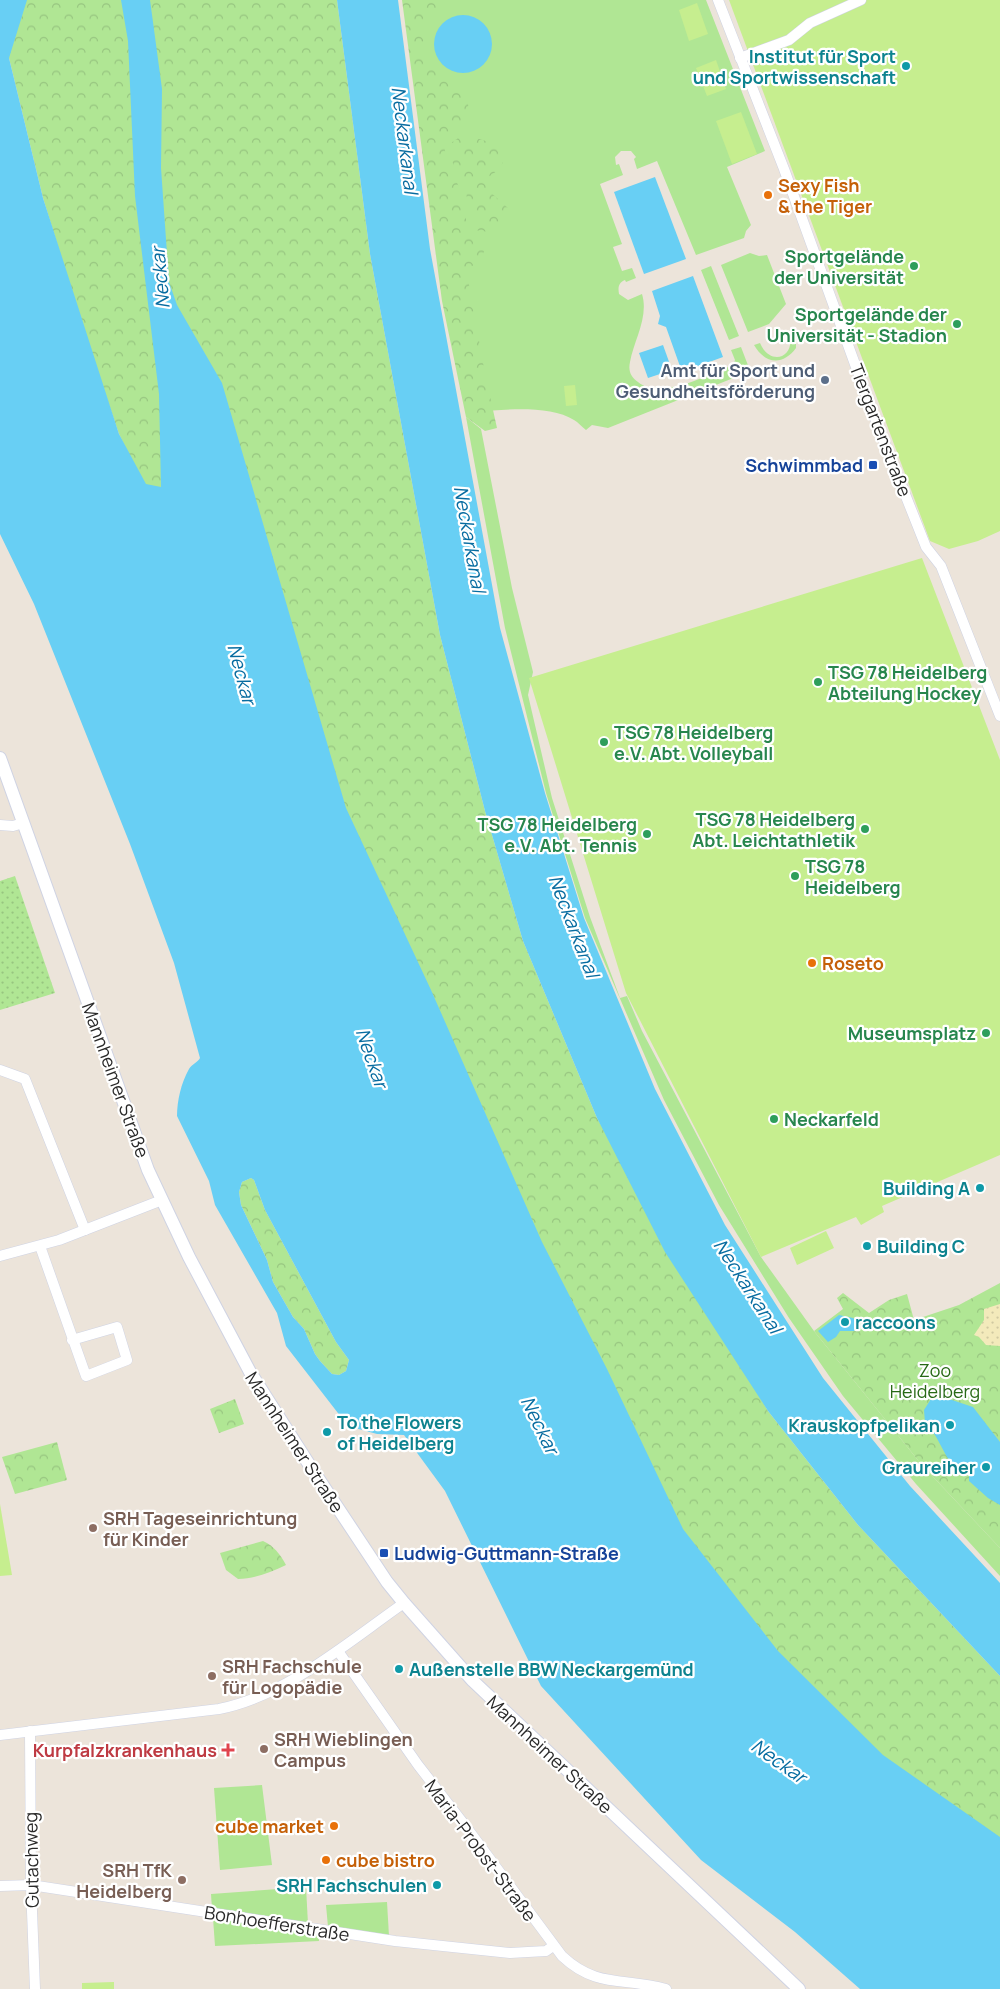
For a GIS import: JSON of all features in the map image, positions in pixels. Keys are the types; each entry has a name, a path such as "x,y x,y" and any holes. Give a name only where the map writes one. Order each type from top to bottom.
{"street":[{"name":"Tiergartenstraße","path":"718,0 784,169 870,404 926,547 941,566 1000,716"},
{"path":"740,58 789,40 810,23 861,0"},
{"name":"Mannheimer Straße","path":"0,758 145,1162 162,1200 189,1257 250,1372 354,1533 404,1604 473,1681 799,1989"},
{"path":"0,825 13,826 23,823"},
{"path":"0,1070 25,1079 85,1230"},
{"path":"0,1256 40,1246 162,1200"},
{"path":"40,1246 72,1340 86,1376 127,1360 117,1327 72,1340"},
{"path":"0,1735 230,1707 275,1690 338,1651 404,1604"},
{"name":"Maria-Probst-Straße","path":"338,1651 418,1766 467,1828 554,1946 571,1965 586,1974 609,1980 666,1989"},
{"name":"Gutachweg","path":"30,1731 31,1885 35,1989"},
{"name":"Bonhoefferstraße","path":"0,1886 31,1885 395,1941 510,1953 546,1950 554,1946"}],"green space":[{"path":"4,0 337,0 370,254 440,635 485,811 523,941 597,1118 768,1411 858,1525 1000,1676 1000,1982 751,1743 119,434 88,343 43,198 9,58"},
{"path":"402,0 433,0 437,7 429,19 423,43 428,59 438,76 467,91 469,116 444,143 449,164 460,189 466,219 470,228 473,234 489,237 480,263 466,268 485,374 497,428 485,431 466,417 442,301"},
{"path":"412,0 706,0 765,151 727,167 751,225 746,231 744,238 696,255 657,161 637,169 634,159 636,157 631,151 621,151 615,157 616,165 619,164 623,175 600,184 622,244 613,247 622,271 632,268 636,278 626,282 625,280 621,283 619,294 628,300 642,294 644,303 642,320 629,365 634,378 648,387 659,389 685,384 733,365 735,360 731,350 741,347 749,368 746,373 608,428 592,425 586,430 576,421 564,415 540,410 514,409 478,412"},
{"name":"Sportgelände der Universität","path":"729,0 1000,0 1000,531 978,541 949,549 930,541"},
{"path":"697,3 708,34 689,41 679,10"},
{"path":"716,60 726,89 707,96 696,68"},
{"path":"741,112 757,154 732,164 716,121"},
{"path":"464,134 498,145 505,153 501,168 487,178 488,190 508,208 509,223 497,233 474,230 474,215 466,208 467,187 455,171 448,145"},
{"path":"750,253 759,256 767,255 786,304 769,324 748,332 721,265"},
{"path":"711,266 739,336 729,340 701,270"},
{"path":"796,330 796,348 791,354 780,360 769,359 763,356 754,345 760,343 770,355 781,356 789,348 789,332"},
{"path":"575,385 577,405 566,406 564,386"},
{"path":"466,417 481,429 512,588 533,672 528,695 552,798 590,917 620,998 627,996 642,1031 761,1257 814,1331 921,1464 1000,1548 1000,1576 916,1484 843,1396 789,1318 719,1205 664,1100 585,918 546,793 505,628"},
{"name":"TSG 78 Heidelberg","path":"922,558 1000,760 1000,1155 882,1206 884,1212 861,1225 856,1217 761,1257 626,993 529,678"},
{"path":"15,876 55,993 0,1010 0,881"},
{"path":"251,1178 254,1180 265,1210 336,1342 349,1360 346,1371 339,1375 332,1374 315,1354 304,1329 293,1317 273,1282 267,1260 241,1205 239,1192 242,1182"},
{"path":"826,1231 834,1248 797,1265 790,1248"},
{"name":"Zoo Heidelberg","path":"1000,1283 1000,1548 921,1464 814,1331 843,1309 837,1298 843,1293 869,1313 889,1300 907,1294 914,1320 959,1305"},
{"path":"235,1399 244,1424 219,1433 210,1409"},
{"path":"57,1442 67,1480 15,1494 2,1457"},
{"path":"0,1504 12,1575 0,1576"},
{"path":"263,1541 276,1551 286,1565 251,1578 238,1579 226,1570 220,1553"},
{"path":"262,1785 272,1865 220,1870 214,1788"},
{"path":"306,1887 308,1924 212,1909 211,1894"},
{"path":"387,1902 389,1936 328,1927 326,1905"},
{"path":"213,1918 318,1933 319,1941 215,1946"},
{"path":"114,1982 114,1989 82,1989 82,1983"}],"sand":[{"path":"1000,1304 1000,1346 986,1345 979,1337 974,1335 984,1320 984,1309"}],"water":[{"name":"Neckar","path":"0,0 27,0 9,58 43,198 119,434 146,484 161,487 159,394 135,196 128,41 121,0 150,0 162,89 161,168 169,282 177,305 222,383 346,808 431,990 542,1242 607,1369 683,1529 778,1651 883,1755 1000,1837 1000,1989 860,1989 795,1932 701,1860 541,1686 445,1491 404,1435 377,1434 355,1428 341,1417 286,1346 277,1313 215,1205 209,1181 177,1116 179,1098 186,1074 190,1067 200,1058 174,963 130,844 34,604 0,534","holes":["251,1178 254,1180 265,1210 336,1342 349,1360 346,1371 339,1375 332,1374 315,1354 304,1329 293,1317 273,1282 267,1260 241,1205 239,1192 242,1182"]},
{"name":"Neckarkanal","path":"337,0 398,0 430,249 500,628 545,793 584,918 655,1089 725,1225 823,1378 910,1486 1000,1583 1000,1676 858,1525 768,1411 665,1252 597,1118 523,941 485,811 440,635 370,254"},
{"path":"463,15 479,20 487,28 492,44 487,60 479,68 463,73 447,68 439,60 434,44 439,28 447,20"},
{"path":"655,177 686,259 644,274 614,192"},
{"path":"693,276 723,357 682,372 666,327 658,324 660,316 652,291"},
{"path":"663,345 672,370 648,378 639,353"},
{"path":"839,1315 853,1318 859,1322 859,1327 854,1331 840,1331 836,1337 828,1342 818,1331"},
{"path":"931,1399 949,1399 973,1407 1000,1442 1000,1505 988,1498 969,1481 969,1475 960,1472 945,1454 934,1434 925,1423 924,1410"}],"place":[{"name":"Institut für Sport und Sportwissenschaft","path":"906,66"},
{"name":"Sexy Fish & the Tiger","path":"768,195"},
{"name":"Sportgelände der Universität","path":"914,266"},
{"name":"Sportgelände der Universität - Stadion","path":"957,324"},
{"name":"Amt für Sport und Gesundheitsförderung","path":"825,380"},
{"name":"Schwimmbad","path":"873,465"},
{"name":"TSG 78 Heidelberg Abteilung Hockey","path":"818,682"},
{"name":"TSG 78 Heidelberg e.V. Abt. Volleyball","path":"604,742"},
{"name":"TSG 78 Heidelberg Abt. Leichtathletik","path":"865,829"},
{"name":"TSG 78 Heidelberg e.V. Abt. Tennis","path":"647,834"},
{"name":"TSG 78 Heidelberg","path":"795,876"},
{"name":"Roseto","path":"812,963"},
{"name":"Museumsplatz","path":"986,1033"},
{"name":"Neckarfeld","path":"774,1119"},
{"name":"Building A","path":"980,1188"},
{"name":"Building C","path":"867,1246"},
{"name":"raccoons","path":"845,1322"},
{"name":"Krauskopfpelikan","path":"950,1425"},
{"name":"To the Flowers of Heidelberg","path":"327,1432"},
{"name":"Graureiher","path":"986,1467"},
{"name":"SRH Tageseinrichtung für Kinder","path":"93,1528"},
{"name":"Ludwig-Guttmann-Straße","path":"384,1553"},
{"name":"Außenstelle BBW Neckargemünd","path":"399,1669"},
{"name":"SRH Fachschule für Logopädie","path":"212,1676"},
{"name":"SRH Wieblingen Campus","path":"264,1749"},
{"name":"Kurpfalzkrankenhaus","path":"228,1750"},
{"name":"cube market","path":"334,1826"},
{"name":"cube bistro","path":"326,1860"},
{"name":"SRH TfK Heidelberg","path":"182,1880"},
{"name":"SRH Fachschulen","path":"437,1885"}]}
